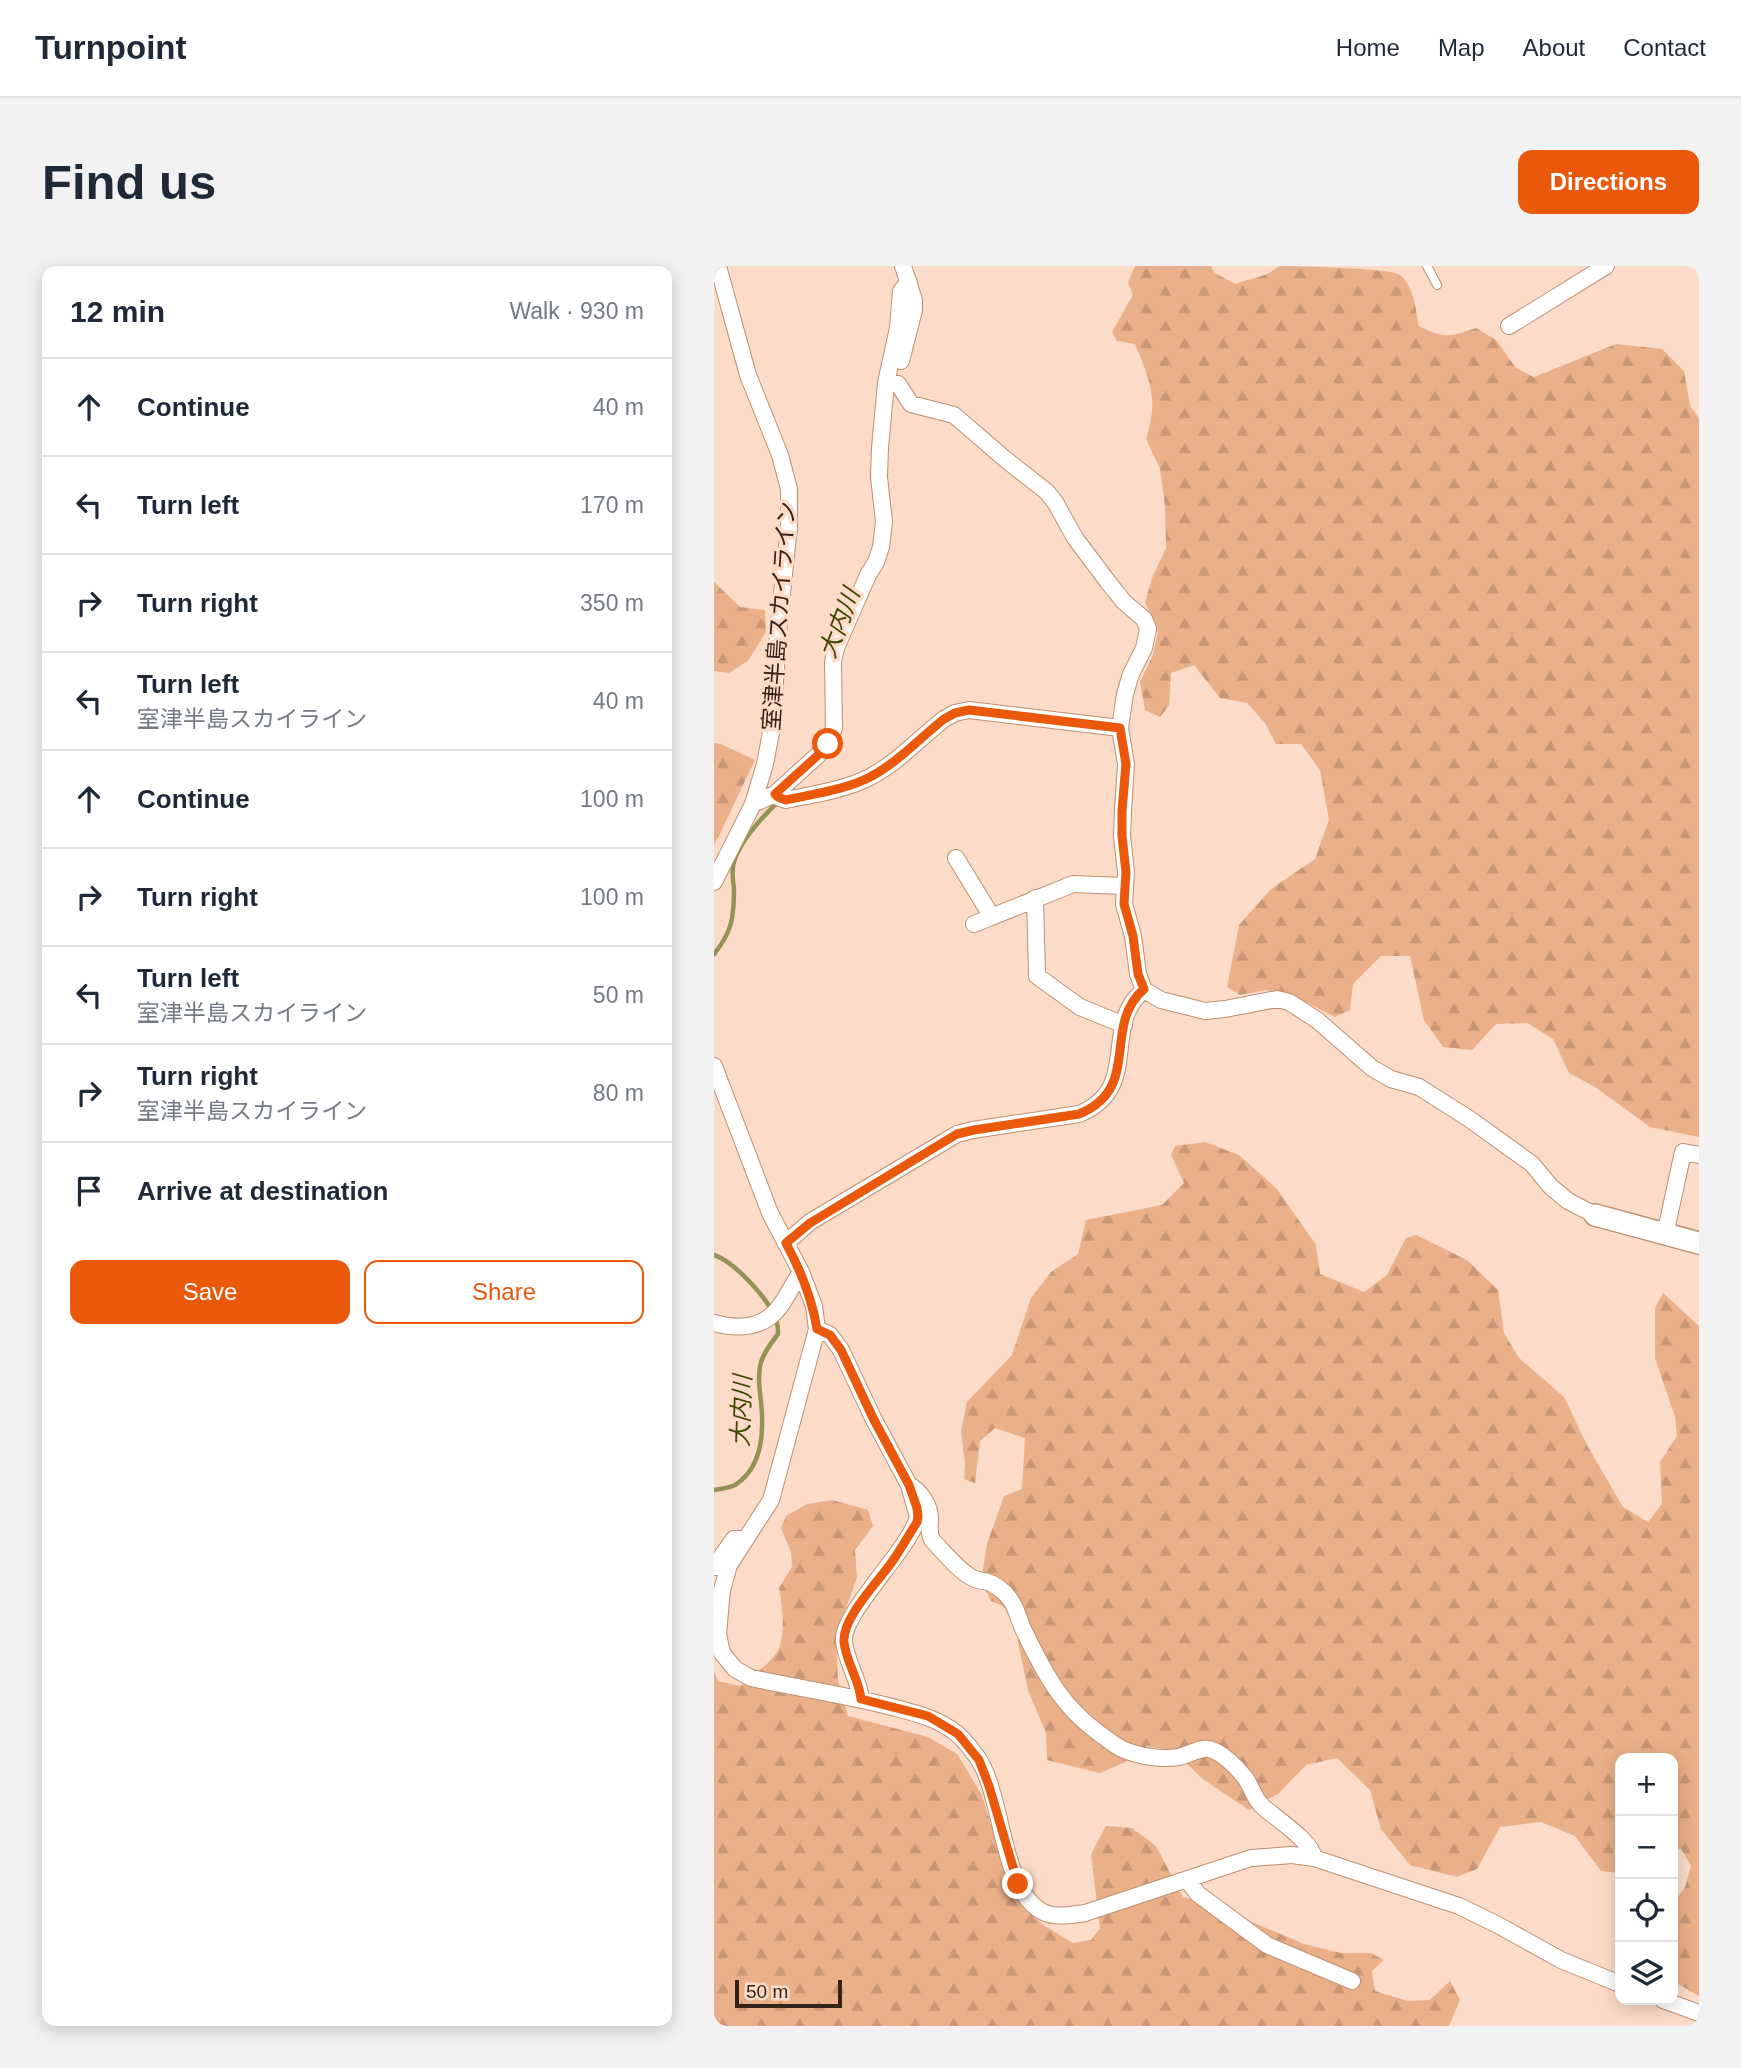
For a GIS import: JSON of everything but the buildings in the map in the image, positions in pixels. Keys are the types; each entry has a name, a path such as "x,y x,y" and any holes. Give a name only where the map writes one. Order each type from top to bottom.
{"street":[{"name":"室津半島スカイライン","path":"714,882 753,804 765,764 772,727 789,527 789,489 780,455 748,375 718,266"},
{"path":"779,797 828,744 834,728 833,662 836,648 881,547 884,522 879,458 892,384 901,290 909,282 903,266"},
{"path":"1509,326 1606,266"},
{"path":"892,384 911,404 954,415 1047,492 1075,538 1124,603 1144,620 1148,629 1144,648 1125,694 1120,728 1126,764 1122,811 1126,872 1124,904 1133,936 1138,974 1144,989 1161,1000 1205,1011 1277,999 1290,1002 1317,1020 1372,1068 1391,1079 1419,1087 1468,1118 1532,1164 1551,1187 1568,1201 1595,1215 1699,1243"},
{"path":"753,804 843,787 867,779 882,770 944,719 969,710 1120,728"},
{"path":"956,858 992,916"},
{"path":"974,924 1073,884 1124,886"},
{"path":"1035,898 1037,976 1080,1007 1124,1025"},
{"path":"786,1243 810,1223 957,1134 1079,1114 1094,1108 1114,1084 1127,1011 1133,999 1144,989"},
{"path":"714,1066 770,1213 801,1272 814,1306 817,1329 771,1500 729,1565 722,1590 718,1633 722,1653 735,1669 751,1678 861,1699 928,1716 958,1734 979,1760 1018,1884 1031,1903 1044,1913 1060,1916 1085,1913 1251,1858 1292,1855 1314,1858 1460,1906 1561,1960 1615,1982"},
{"path":"1665,1235 1683,1152 1699,1155"},
{"path":"714,1323 738,1328 762,1323 778,1310 801,1272"},
{"path":"817,1329 830,1335 841,1350 909,1485 917,1508 917,1522 845,1630 844,1642 861,1699"},
{"path":"909,1485 919,1493 929,1510 929,1534 932,1540 975,1580 998,1587 1010,1598 1044,1671 1067,1705 1120,1748 1137,1754 1158,1758 1178,1757 1204,1748 1213,1750 1244,1776 1261,1805 1306,1844 1313,1852 1314,1858"},
{"path":"714,1567 734,1539 745,1539"},
{"path":"1187,1880 1198,1894 1267,1945 1352,1982"},
{"path":"1677,2005 1699,2013"}],"lane":[{"path":"1427,266 1437,285"}],"green space":[{"path":"1135,266 1211,266 1215,273 1235,284 1267,274 1281,266 1393,273 1400,275 1408,286 1414,299 1419,326 1447,335 1476,328 1496,340 1516,368 1534,377 1616,344 1662,349 1684,371 1690,406 1699,418 1699,1137 1650,1127 1595,1087 1569,1073 1553,1039 1527,1023 1496,1024 1472,1050 1443,1047 1424,1020 1410,956 1381,956 1353,984 1350,1010 1335,1017 1296,997 1266,990 1240,995 1227,987 1239,925 1271,889 1315,859 1329,820 1320,770 1301,744 1276,744 1265,723 1247,703 1220,698 1194,665 1171,673 1169,705 1160,717 1145,710 1140,682 1153,655 1158,632 1145,602 1152,578 1166,548 1165,506 1160,469 1146,439 1152,412 1151,390 1135,344 1117,341 1112,332 1133,295 1128,282"},
{"path":"714,582 740,607 765,610 766,632 748,661 729,673 714,671"},
{"path":"714,743 755,760 714,846"},
{"path":"1205,1142 1239,1155 1277,1189 1316,1245 1320,1274 1364,1292 1387,1275 1406,1238 1416,1235 1467,1260 1498,1290 1504,1333 1519,1358 1564,1397 1587,1445 1623,1507 1648,1522 1662,1504 1660,1462 1677,1436 1675,1417 1655,1358 1655,1308 1663,1293 1699,1326 1699,1996 1678,1984 1678,1897 1685,1887 1691,1866 1681,1849 1678,1850 1678,1753 1615,1753 1615,1872 1601,1871 1575,1836 1541,1822 1500,1827 1477,1869 1457,1877 1410,1865 1381,1829 1370,1790 1337,1758 1306,1765 1278,1794 1249,1810 1204,1780 1173,1751 1147,1746 1123,1763 1100,1773 1047,1760 1046,1733 1028,1690 1016,1619 1003,1606 991,1601 981,1582 987,1544 1004,1496 1022,1489 1025,1438 995,1428 980,1441 975,1483 964,1479 961,1431 967,1402 1012,1355 1031,1298 1051,1272 1078,1254 1086,1220 1162,1205 1184,1183 1171,1155 1175,1146"},
{"path":"832,1500 868,1510 873,1526 855,1550 857,1577 836,1637 838,1680 848,1716 928,1737 957,1754 982,1795 1013,1897 1043,1925 1073,1943 1091,1940 1100,1928 1091,1854 1106,1826 1132,1828 1156,1846 1183,1897 1201,1902 1208,1895 1252,1922 1304,1944 1341,1953 1371,1953 1384,1960 1372,1971 1375,1991 1408,2001 1430,2000 1450,1981 1460,2000 1449,2026 714,2026 714,1672 718,1681 740,1686 776,1653 783,1626 779,1588 792,1567 791,1552 781,1528 786,1516 807,1504"}],"waterway":[{"name":"大内川","path":"714,954 731,924 735,858 751,831 779,801"},
{"name":"大内川","path":"714,1255 742,1274 760,1294 774,1314 778,1334 761,1362 759,1383 762,1426 758,1455 743,1479 728,1488 714,1490"}],"route":[{"path":"828,744 775,794 786,800 867,779 882,770 944,719 969,710 1120,728 1126,764 1122,811 1126,872 1124,904 1133,936 1138,974 1144,989 1133,999 1127,1011 1114,1084 1094,1108 1079,1114 974,1130 942,1141 810,1223 786,1243 814,1306 817,1329 830,1335 841,1350 909,1485 917,1508 917,1522 845,1630 844,1642 861,1699 928,1716 958,1734 979,1760 1018,1884"}]}
